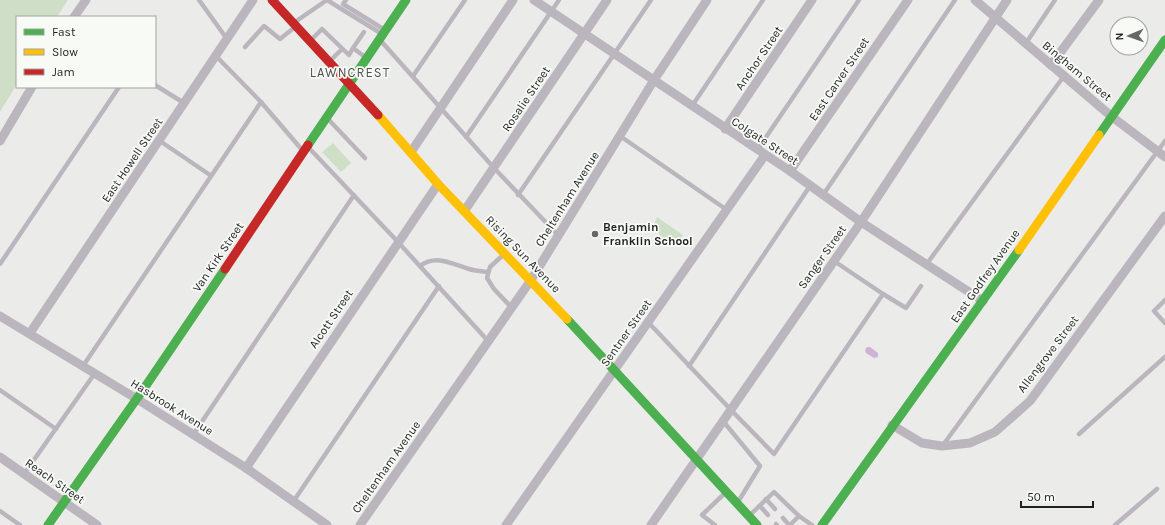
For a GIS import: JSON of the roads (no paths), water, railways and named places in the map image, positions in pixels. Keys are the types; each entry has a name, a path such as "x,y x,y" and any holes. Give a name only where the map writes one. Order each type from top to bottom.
{"street":[{"path":"75,16 86,0"},
{"name":"East Howell Street","path":"30,333 185,104 253,0"},
{"name":"Rising Sun Avenue","path":"272,0 350,83 412,152 438,184 532,280 757,525"},
{"name":"Van Kirk Street","path":"48,525 137,399 406,0"},
{"path":"412,152 513,0"},
{"name":"Colgate Street","path":"534,0 790,171 861,222 983,301"},
{"name":"Rosalie Street","path":"465,210 608,0"},
{"name":"Cheltenham Avenue","path":"360,525 532,280 654,80 707,0"},
{"name":"Anchor Street","path":"725,129 812,0"},
{"name":"East Carver Street","path":"790,171 908,0"},
{"name":"Bingham Street","path":"975,0 1111,116 1165,157"},
{"name":"Sanger Street","path":"651,525 861,222 1007,0"},
{"path":"1051,65 1099,0"},
{"name":"East Godfrey Avenue","path":"822,525 892,425 983,301 1165,40"},
{"path":"0,141 31,88"},
{"name":"Sentner Street","path":"506,525 727,210 761,152"},
{"name":"Alcott Street","path":"246,468 438,184"},
{"name":"Allengrove Street","path":"892,425 922,444 942,446 970,442 995,432 1030,400 1165,216"},
{"name":"Hasbrook Avenue","path":"0,316 95,373 246,468 327,525"},
{"name":"Reach Street","path":"0,457 97,525"}],"lane":[{"path":"199,0 227,40"},
{"path":"245,46 264,26 280,39 295,24 327,0 382,35"},
{"path":"346,0 343,4 382,35 413,76 466,137 518,195 559,236"},
{"path":"413,76 465,0"},
{"path":"466,137 559,0"},
{"path":"518,195 651,0"},
{"path":"692,106 763,0"},
{"path":"761,152 859,0"},
{"path":"823,195 955,0"},
{"path":"1026,43 1055,0"},
{"path":"310,40 322,28 349,55 364,32"},
{"path":"353,48 367,58"},
{"path":"330,62 342,49"},
{"path":"216,56 306,149 354,195 439,286 488,342"},
{"path":"926,265 1064,76"},
{"path":"156,86 185,104"},
{"path":"0,264 118,88"},
{"path":"83,366 261,102"},
{"path":"327,118 365,158"},
{"path":"620,136 727,210"},
{"path":"160,141 210,176"},
{"path":"942,446 1165,141"},
{"path":"689,366 810,186"},
{"path":"193,435 354,195"},
{"path":"506,253 490,266 487,278 494,289 512,308"},
{"path":"420,266 426,261 446,261 470,269 488,272"},
{"path":"834,261 906,308 921,286"},
{"path":"293,502 439,286"},
{"path":"648,322 774,454 883,294"},
{"path":"1165,300 1154,311 1165,323"},
{"path":"1079,434 1165,358"},
{"path":"24,474 95,373"},
{"path":"0,390 56,429"},
{"path":"724,421 760,466 737,504"},
{"path":"1114,525 1157,488"},
{"path":"715,525 702,515 727,492"},
{"path":"749,516 774,492 799,516 812,525"},
{"path":"766,500 775,509"},
{"path":"760,506 768,515"},
{"path":"0,511 20,525"},
{"path":"783,518 790,525 799,516"}],"place":[{"name":"Benjamin Franklin School","path":"595,234"}],"district":[{"name":"LAWNCREST","path":"350,72"}]}
